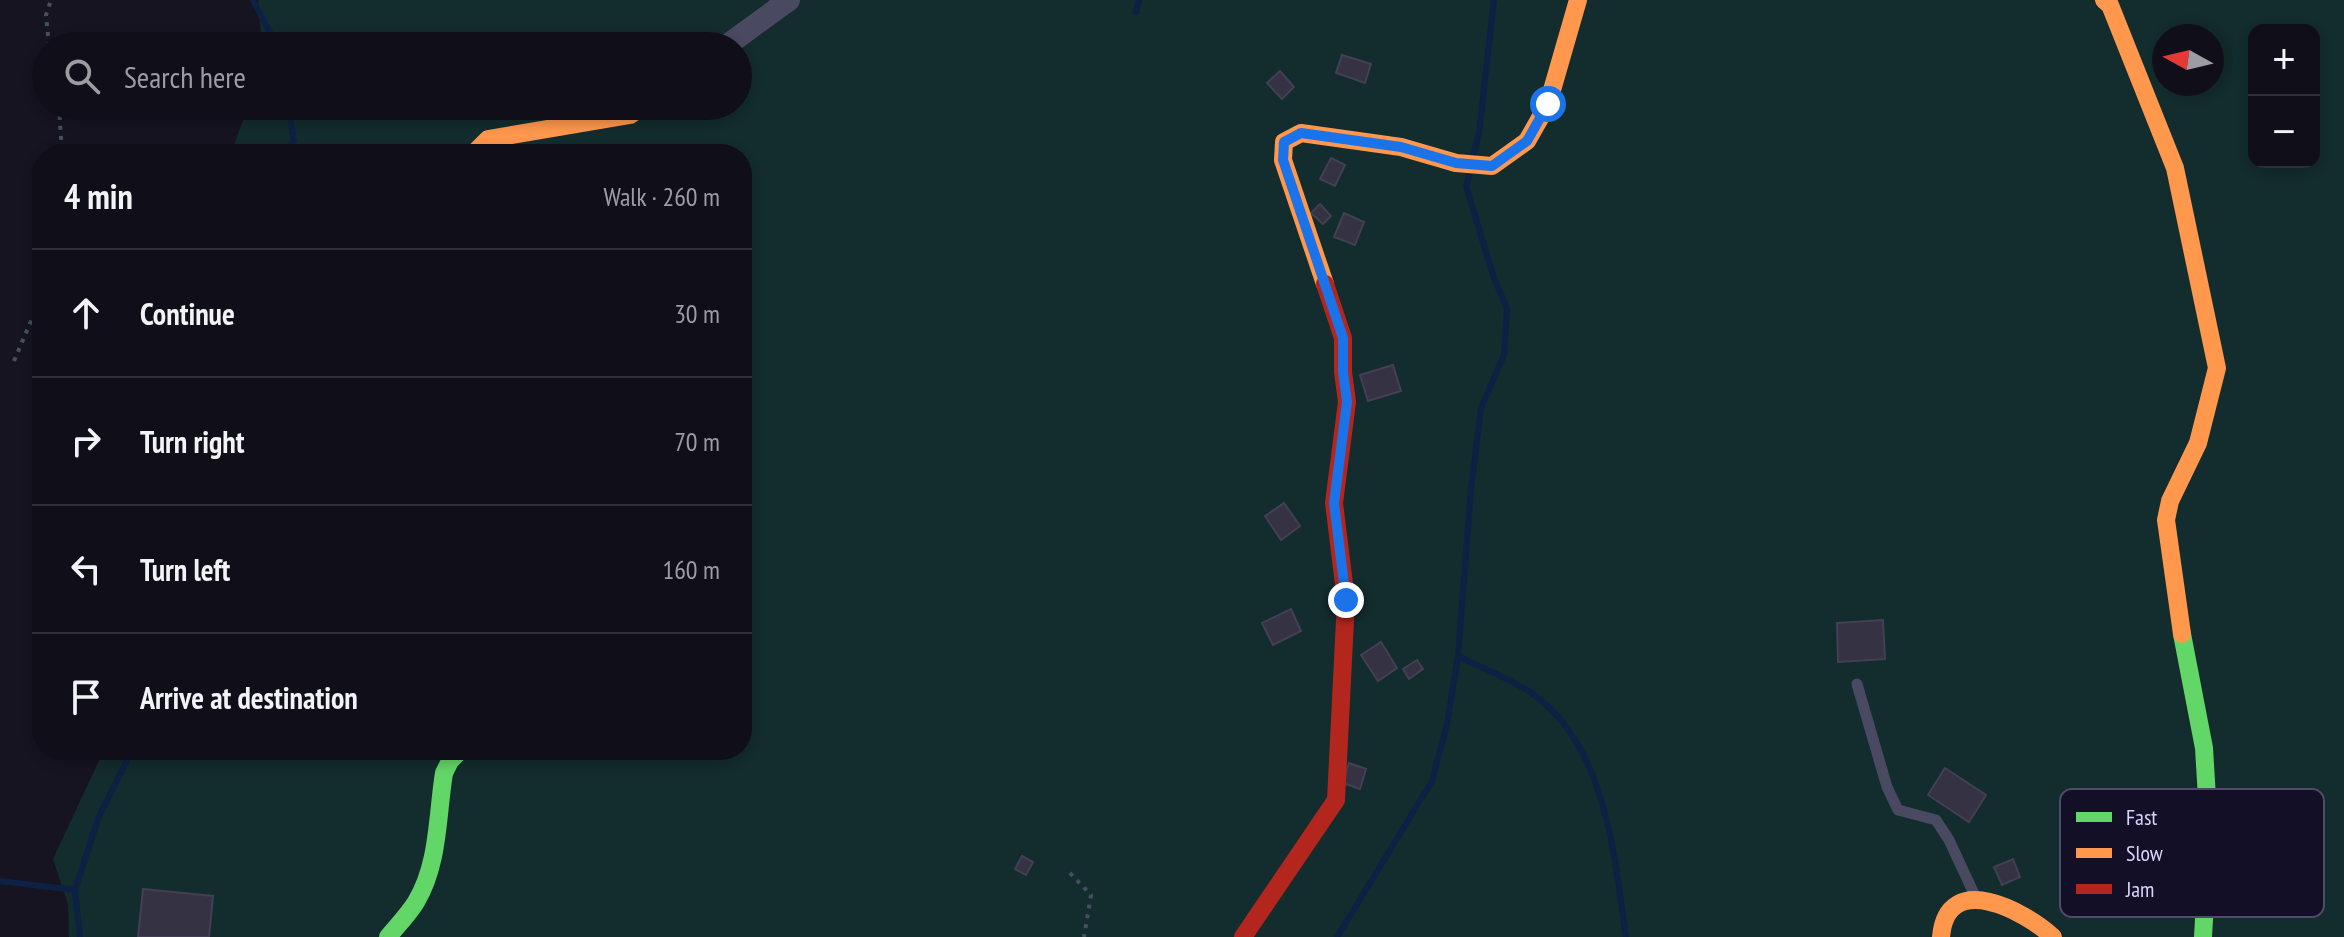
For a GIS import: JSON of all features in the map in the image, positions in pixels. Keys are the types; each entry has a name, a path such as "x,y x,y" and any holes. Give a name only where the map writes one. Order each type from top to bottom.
{"street":[{"path":"745,32 789,0"},
{"path":"1243,937 1336,800 1346,600 1334,503 1347,402 1343,338 1283,160 1284,142 1301,133 1401,147 1456,163 1492,166 1527,141 1548,104 1578,0"},
{"path":"2104,0 2110,5 2175,168 2217,368 2198,443 2170,501 2166,520 2175,598 2204,748 2206,789"},
{"path":"483,144 488,139 600,120"},
{"path":"388,937 417,901 427,877 444,773 451,760"},
{"path":"1941,937 1941,929 1951,910 1977,899 1993,901 2009,908 2053,937"},
{"path":"2203,937 2204,917"}],"lane":[{"path":"1857,684 1887,787 1898,810 1936,820 1977,899"}],"path":[{"path":"48,32 46,15 51,0"},
{"path":"60,120 61,144"},
{"path":"14,361 32,319"},
{"path":"1070,873 1091,895 1084,937"}],"green space":[{"path":"258,0 2344,0 2344,937 69,937 68,904 53,859 99,760 752,760 752,144 235,144 243,120 752,120 752,32 261,32"}],"building":[{"path":"1342,55 1371,64 1365,83 1336,73"},
{"path":"1280,71 1294,87 1282,99 1267,83"},
{"path":"1331,158 1345,165 1335,186 1320,179"},
{"path":"1320,204 1331,216 1323,224 1311,213"},
{"path":"1344,213 1364,222 1355,245 1334,237"},
{"path":"1393,365 1401,391 1368,401 1360,375"},
{"path":"1284,503 1300,526 1281,540 1265,516"},
{"path":"1291,609 1301,631 1273,645 1262,623"},
{"path":"1883,620 1885,659 1838,662 1837,623"},
{"path":"1381,642 1397,668 1378,681 1361,655"},
{"path":"1417,660 1423,669 1409,679 1403,669"},
{"path":"1349,763 1366,769 1360,789 1343,783"},
{"path":"1945,768 1986,795 1969,822 1928,795"},
{"path":"1022,856 1033,862 1026,875 1015,869"},
{"path":"2013,859 2020,877 2002,885 1994,867"},
{"path":"143,889 213,896 209,937 138,937"}],"waterway":[{"path":"253,0 270,32"},
{"path":"1136,12 1139,0"},
{"path":"1474,153 1494,0"},
{"path":"290,120 294,140 291,144"},
{"path":"1337,937 1432,781 1447,724 1458,656 1471,489 1481,408 1504,355 1507,309 1493,275 1466,186 1469,176"},
{"path":"1458,656 1530,692 1555,714 1575,740 1591,770 1602,803 1617,871 1626,937"},
{"path":"80,937 75,890 98,819 127,760"},
{"path":"0,881 75,890"}],"traffic: fast":[{"path":"2182,634 2204,748 2206,789"},
{"path":"388,937 413,907 424,887 436,839 444,773 451,760"},
{"path":"2203,937 2204,917"}],"traffic: slow":[{"path":"1325,284 1283,160 1284,142 1301,133 1401,147 1456,163 1492,166 1527,141 1548,104 1578,0"},
{"path":"2104,0 2110,5 2175,168 2217,368 2198,443 2170,501 2166,520 2182,634"},
{"path":"483,144 488,139 600,120"},
{"path":"1941,937 1946,916 1957,905 1972,900 1989,902 2025,916 2053,937"}],"traffic: jam":[{"path":"1243,937 1336,800 1346,600 1334,503 1347,402 1343,338 1325,284"}],"route":[{"path":"1346,600 1334,503 1347,402 1343,338 1283,160 1284,142 1301,133 1401,147 1456,163 1492,166 1527,141 1548,104"}]}
